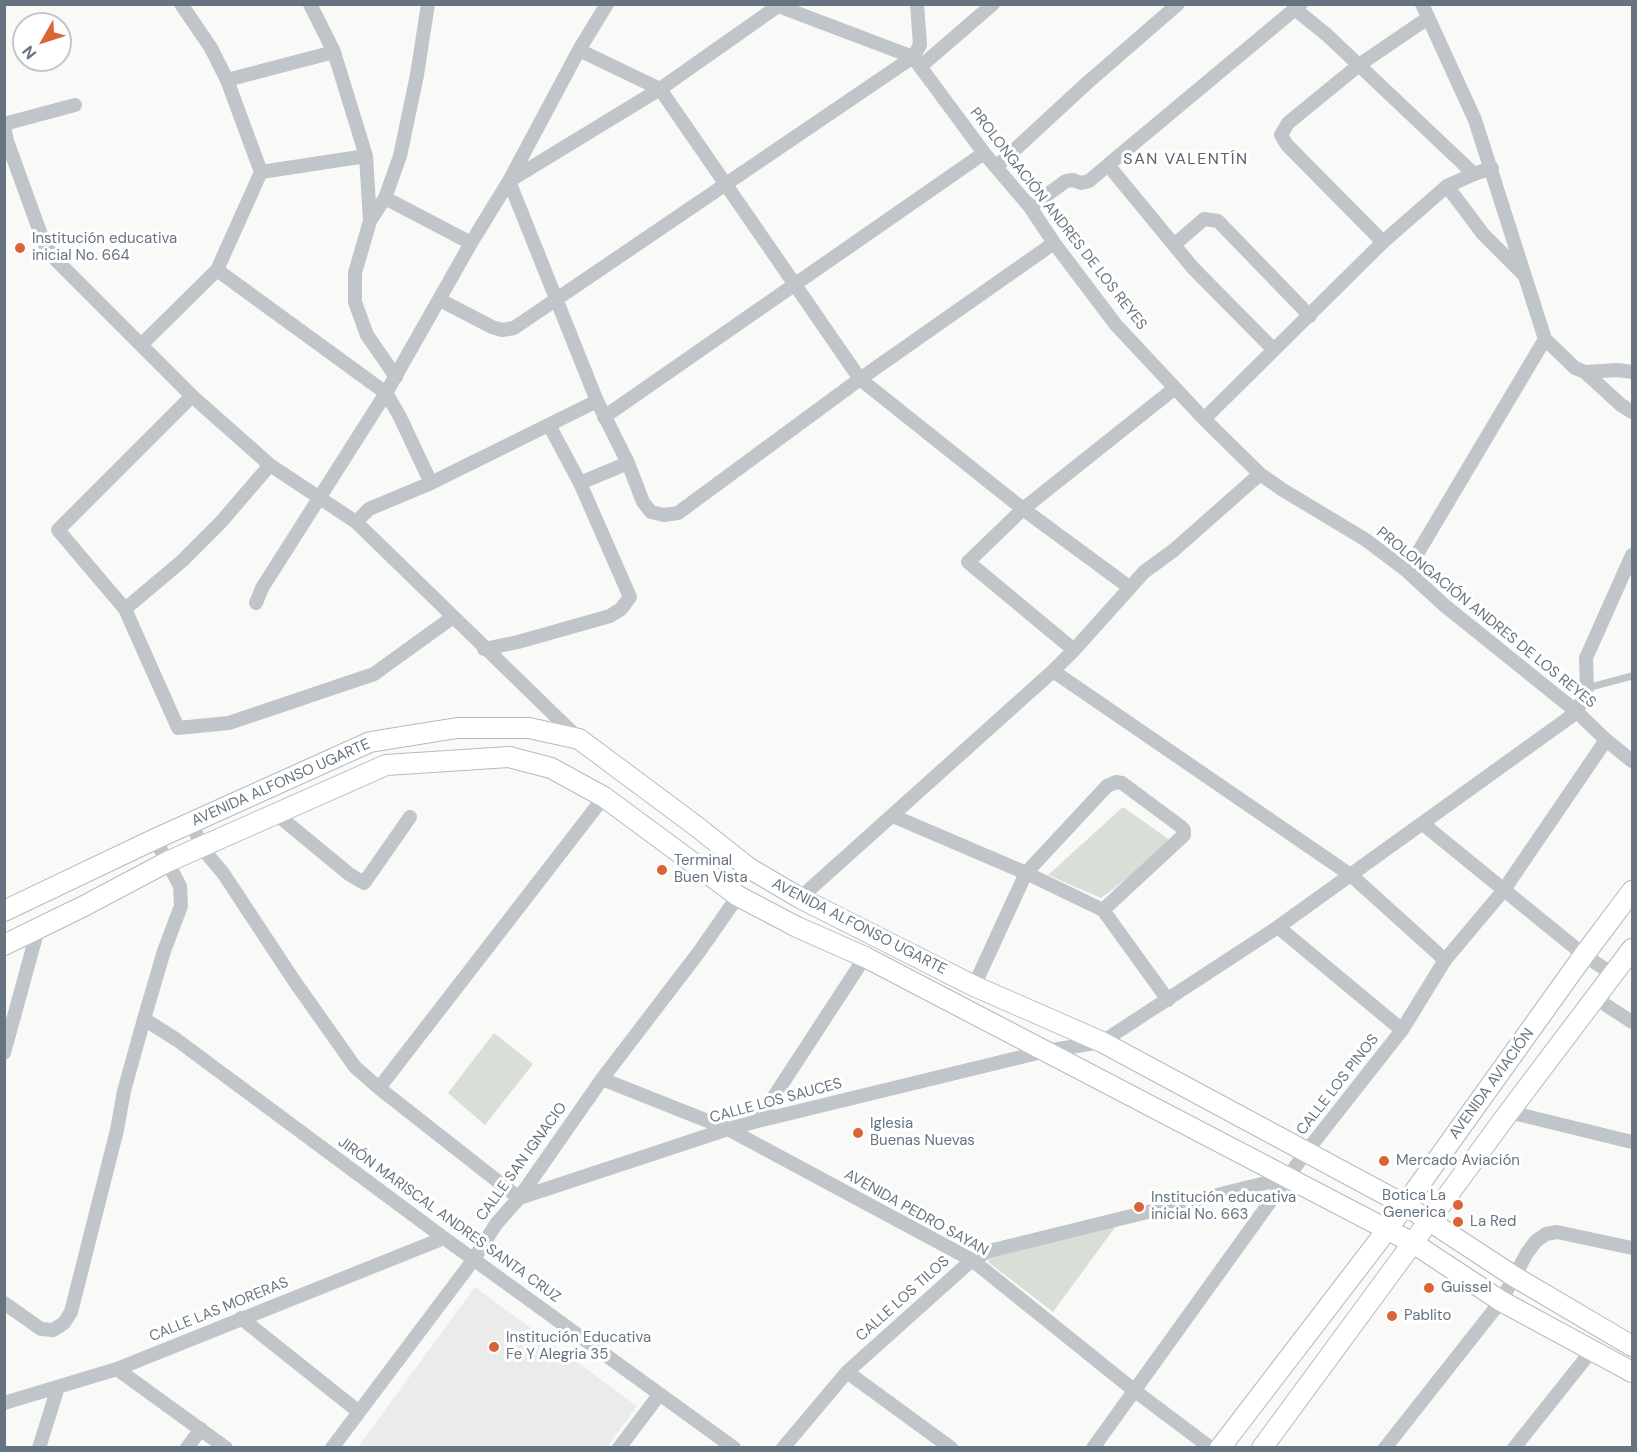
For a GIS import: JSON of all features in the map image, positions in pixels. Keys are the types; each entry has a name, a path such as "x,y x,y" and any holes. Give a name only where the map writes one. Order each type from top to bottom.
{"main road":[{"name":"AVENIDA ALFONSO UGARTE","path":"4,911 155,839 370,742 457,728 529,728 579,739 749,868 800,898 974,986 1102,1042 1406,1205 1515,1277 1632,1346"},
{"name":"AVENIDA ALFONSO UGARTE","path":"4,945 167,862 386,765 509,757 551,768 604,797 738,896 797,927 865,957 1413,1243 1501,1301 1632,1372"},
{"name":"AVENIDA AVIACIÓN","path":"1220,1448 1406,1205 1632,891"},
{"name":"AVENIDA AVIACIÓN","path":"1262,1448 1632,949"}],"street":[{"path":"141,345 217,270 261,172 227,80 211,48 181,4"},
{"path":"310,4 334,52 366,156 370,221"},
{"path":"396,377 367,335 355,302 355,273 370,221 385,198 400,156 417,75 428,4"},
{"path":"256,603 262,588 396,377 471,243 509,181 579,50 607,4"},
{"path":"917,4 920,45 917,62"},
{"path":"440,300 492,327 502,330 514,328 726,184 917,62 993,4"},
{"path":"996,167 1087,83 1178,4"},
{"path":"1422,4 1475,120 1545,339 1575,368 1586,372 1621,405 1632,412"},
{"path":"509,181 660,88 776,5 917,62"},
{"path":"1030,207 1066,181 1081,183 1089,181 1298,7 1473,174"},
{"path":"1383,242 1295,154 1281,135 1288,123 1359,65 1428,18"},
{"path":"579,50 660,88 860,379 1023,509 1129,587"},
{"path":"227,80 334,52"},
{"name":"PROLONGACIÓN ANDRES DE LOS REYES","path":"917,62 984,153 1030,207 1054,243 1116,325 1204,419 1260,474 1366,540 1407,571 1444,605 1577,712 1632,761"},
{"path":"75,105 4,126 7,141 44,243 56,260 192,396 270,465 356,522 579,739"},
{"path":"604,417 984,153"},
{"path":"261,172 366,156"},
{"path":"1108,165 1193,268 1274,350"},
{"path":"1204,419 1383,242 1447,186 1492,168"},
{"path":"509,181 597,401 628,463 643,502 651,512 664,516 678,513 860,379 1054,243"},
{"path":"1447,186 1484,234 1525,277"},
{"path":"385,198 471,243"},
{"path":"1174,245 1204,219 1218,221 1310,316"},
{"path":"217,270 386,393 431,483"},
{"path":"1407,571 1545,339"},
{"path":"1586,372 1618,370 1632,372"},
{"path":"1074,650 968,562 1023,509 1175,388"},
{"path":"192,396 58,530 125,609 178,728 230,723 374,674 453,617"},
{"path":"356,522 369,509 431,483 597,401"},
{"path":"484,649 518,642 610,616 621,609 630,597 580,483 549,424"},
{"path":"580,483 628,463"},
{"path":"125,609 198,546 270,465"},
{"path":"800,898 1053,670 1074,650 1129,587 1260,474"},
{"path":"1102,1042 1352,876 1577,712 1587,688 1586,658 1632,555"},
{"path":"1053,670 1352,876 1445,960"},
{"name":"CALLE LOS PINOS","path":"1093,1448 1290,1178 1306,1152 1402,1030 1445,960 1503,891 1606,740"},
{"path":"974,986 1026,873 1107,786 1116,782 1122,783 1180,826 1184,830 1184,835 1103,910"},
{"path":"379,1088 604,797"},
{"path":"274,813 349,874 364,883 410,817"},
{"path":"893,816 1026,873 1103,910 1168,1000"},
{"path":"192,823 202,848 223,873 349,1059 379,1088 519,1198"},
{"path":"1423,824 1503,891 1584,955 1614,975"},
{"path":"4,1303 41,1329 53,1330 64,1323 71,1312 117,1130 124,1091 164,951 181,906 180,886 155,839"},
{"name":"CALLE SAN IGNACIO","path":"332,1448 474,1258 496,1224 519,1198 602,1079 699,952 738,896"},
{"path":"1278,927 1402,1030"},
{"path":"4,1053 38,929"},
{"path":"758,1121 865,957"},
{"path":"1594,998 1632,1022"},
{"name":"JIRÓN MARISCAL ANDRES SANTA CRUZ","path":"144,1019 177,1040 444,1238 734,1448"},
{"name":"CALLE LOS SAUCES","path":"519,1198 728,1129 1046,1051 1102,1042"},
{"name":"AVENIDA PEDRO SAYAN","path":"602,1079 728,1129 972,1260 1135,1391 1211,1448"},
{"path":"1509,1112 1632,1142"},
{"name":"CALLE LOS TILOS","path":"783,1448 847,1372 972,1260 989,1251 1290,1178"},
{"path":"1385,1448 1501,1301 1536,1240 1546,1234 1557,1232 1632,1248"},
{"name":"CALLE LAS MORERAS","path":"4,1403 117,1369 444,1238"},
{"path":"241,1318 359,1412"},
{"path":"1514,1448 1593,1349"},
{"path":"117,1369 226,1448"},
{"path":"847,1372 951,1448"},
{"path":"39,1448 58,1387"},
{"path":"619,1448 659,1395"},
{"path":"187,1448 201,1429"}],"lane":[{"path":"1587,688 1632,676"}],"shaded area":[{"path":"1123,807 1174,843 1101,898 1048,875"},
{"path":"494,1033 533,1064 485,1125 448,1093"},
{"path":"1116,1226 1053,1312 988,1262 991,1257"},
{"name":"Institución Educativa Fe Y Alegria 35","path":"475,1287 637,1406 607,1447 358,1447"}],"place":[{"name":"Institución educativa inicial No. 664","path":"20,248"},
{"name":"Terminal Buen Vista","path":"662,870"},
{"name":"Iglesia Buenas Nuevas","path":"858,1133"},
{"name":"Mercado Aviación","path":"1384,1161"},
{"name":"Botica La Generica","path":"1458,1205"},
{"name":"Institución educativa inicial No. 663","path":"1139,1207"},
{"name":"La Red","path":"1458,1222"},
{"name":"Guissel","path":"1429,1288"},
{"name":"Pablito","path":"1392,1316"},
{"name":"Institución Educativa Fe Y Alegria 35","path":"494,1347"}],"district":[{"name":"SAN VALENTÍN","path":"1186,160"}]}
